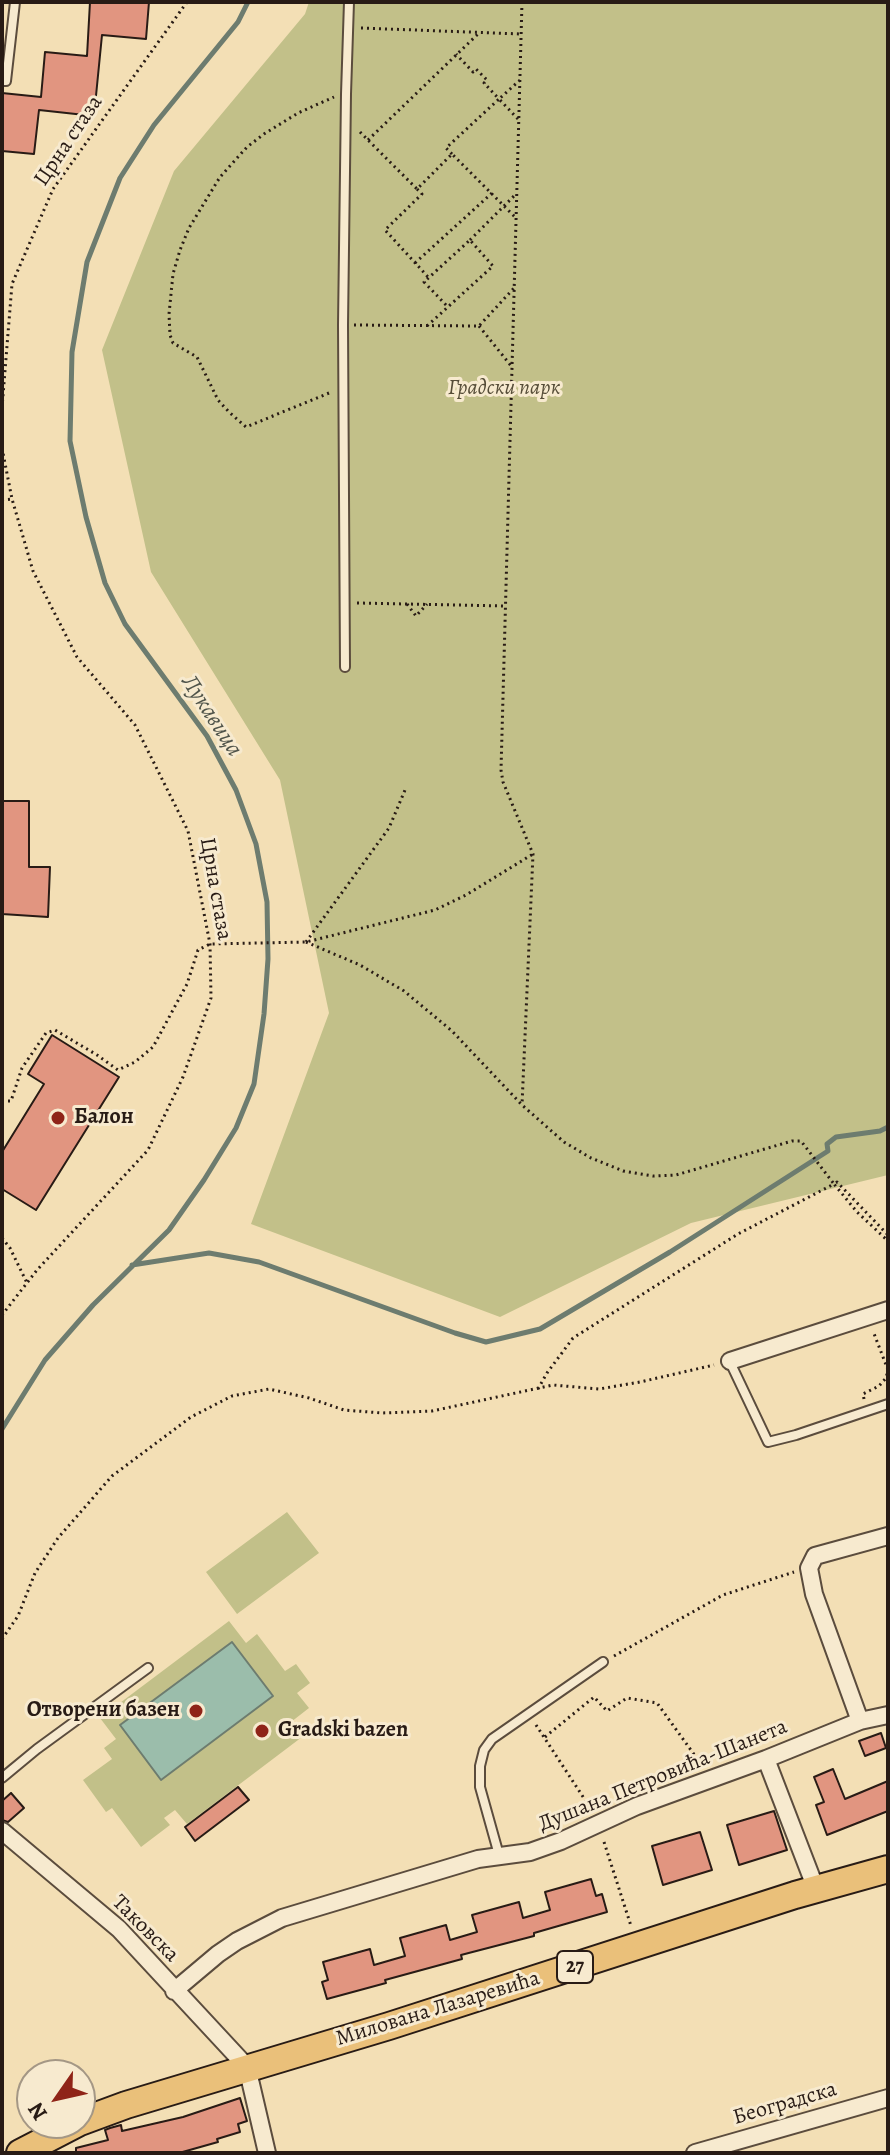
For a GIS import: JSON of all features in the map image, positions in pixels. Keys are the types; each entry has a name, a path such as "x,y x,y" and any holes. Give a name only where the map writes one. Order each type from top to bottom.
{"main road":[{"name":"Милована Лазаревића","path":"96,2116 888,1869"},
{"name":"Милована Лазаревића","path":"20,2153 47,2139"}],"street":[{"path":"730,1361 888,1310"},
{"path":"860,1721 814,1594 809,1568 815,1556 888,1536"},
{"name":"Душана Петровића-Шанета","path":"174,1991 237,1941 282,1918 478,1859 530,1852 637,1806 860,1721 888,1715"},
{"path":"766,1759 816,1889"},
{"name":"Таковска","path":"2,1831 119,1929 247,2067"},
{"path":"247,2067 267,2153"},
{"name":"Београдска","path":"695,2153 888,2098"}],"lane":[{"path":"2,81 6,81 15,2"},
{"path":"345,667 343,325 349,2"},
{"path":"730,1361 768,1442 888,1404"},
{"path":"499,1855 480,1787 480,1766 487,1745 603,1662"},
{"path":"2,1778 148,1668"}],"path":[{"name":"Црна стаза","path":"2,408 12,284 53,189 187,2"},
{"path":"522,2 502,776 533,854 522,1105"},
{"path":"348,27 521,34"},
{"path":"368,140 479,33"},
{"path":"456,54 473,72 476,69 487,80 484,83 519,120"},
{"path":"516,218 446,148 520,80"},
{"path":"344,387 246,427 218,400 197,357 171,340 169,314 173,274 189,228 231,163 264,134 298,113 346,94"},
{"path":"346,119 422,194 385,230 429,278"},
{"path":"417,189 452,154"},
{"path":"415,263 492,193"},
{"path":"448,307 424,282 517,194"},
{"path":"427,326 493,266 470,240"},
{"path":"343,325 479,326 514,287"},
{"path":"479,326 512,367"},
{"name":"Црна стаза","path":"2,448 12,499 33,571 77,657 135,725 188,831 210,944 211,998 183,1077 148,1150 27,1283 2,1315"},
{"path":"2,500 12,499"},
{"path":"345,603 505,606"},
{"path":"407,604 416,616 427,604"},
{"path":"306,942 389,828 405,790"},
{"path":"2,1101 11,1101 22,1068 46,1033 55,1030 118,1070 135,1062 153,1047 187,984 198,950 210,944 306,942 435,910 533,854"},
{"path":"306,942 360,965 404,991 452,1031 522,1105 564,1142 591,1158 623,1171 653,1176 676,1175 801,1141 857,1212 888,1241"},
{"path":"538,1389 573,1338 738,1234 832,1183 837,1182 888,1235"},
{"path":"2,1238 27,1283"},
{"path":"868,1411 863,1394 879,1386 888,1370 871,1324"},
{"path":"2,1639 18,1616 35,1573 58,1538 112,1476 191,1417 232,1396 269,1389 344,1410 382,1413 432,1411 553,1385 599,1389 730,1361"},
{"path":"603,1662 723,1595 809,1568"},
{"path":"545,1737 594,1697 607,1711 627,1698 657,1703 704,1768"}],"green space":[{"name":"Градски парк","path":"309,2 888,2 888,1175 691,1223 500,1317 251,1224 329,1013 280,780 151,572 102,350 174,171 305,14"},
{"path":"287,1512 319,1553 237,1614 206,1572"},
{"name":"Gradski bazen","path":"229,1621 246,1643 257,1634 285,1671 296,1664 310,1683 297,1693 309,1708 291,1722 302,1737 187,1824 175,1810 164,1818 170,1825 141,1847 112,1808 106,1812 83,1780 112,1759 104,1748 116,1739 100,1718"}],"shaded area":[{"name":"Отворени базен","path":"232,1642 273,1696 161,1780 120,1725"}],"building":[{"path":"90,2 149,2 146,39 102,35 94,116 39,110 34,154 2,151 2,93 41,97 45,52 87,56"},
{"path":"2,801 29,801 29,867 50,867 48,917 2,914"},
{"name":"Балон","path":"52,1035 119,1077 36,1210 2,1189 2,1152 44,1084 28,1074"},
{"path":"881,1733 886,1748 865,1756 859,1741"},
{"path":"833,1769 845,1799 888,1781 888,1811 827,1835 816,1805 824,1802 814,1777"},
{"name":"Gradski bazen","path":"238,1787 249,1800 195,1841 185,1827"},
{"path":"11,1793 24,1808 8,1822 2,1820 2,1801"},
{"path":"774,1811 787,1850 739,1865 727,1825"},
{"path":"700,1832 712,1870 663,1885 652,1846"},
{"path":"591,1879 596,1896 602,1894 607,1912 327,1999 322,1982 328,1980 323,1962 370,1949 374,1965 405,1956 400,1938 446,1925 450,1940 477,1932 472,1915 519,1902 523,1918 550,1910 545,1892"},
{"path":"240,2098 247,2121 238,2124 240,2132 217,2139 218,2142 179,2153 76,2153 76,2148 108,2140 105,2130 110,2128 121,2125 122,2131 183,2117"}],"waterway":[{"name":"Лукавица","path":"2,1429 45,1360 93,1305 169,1230 236,1128 254,1084 268,959 267,902 256,844 236,790 207,736 125,624 105,583 86,517 70,441 72,352 87,262 120,178 154,125 238,22 248,2"},
{"path":"132,1265 209,1253 259,1262 486,1342 540,1329 670,1252 828,1151 827,1144 836,1137 880,1131 888,1127"}],"place":[{"name":"Балон","path":"58,1118"},
{"name":"Отворени базен","path":"196,1711"},
{"name":"Gradski bazen","path":"262,1731"}]}
